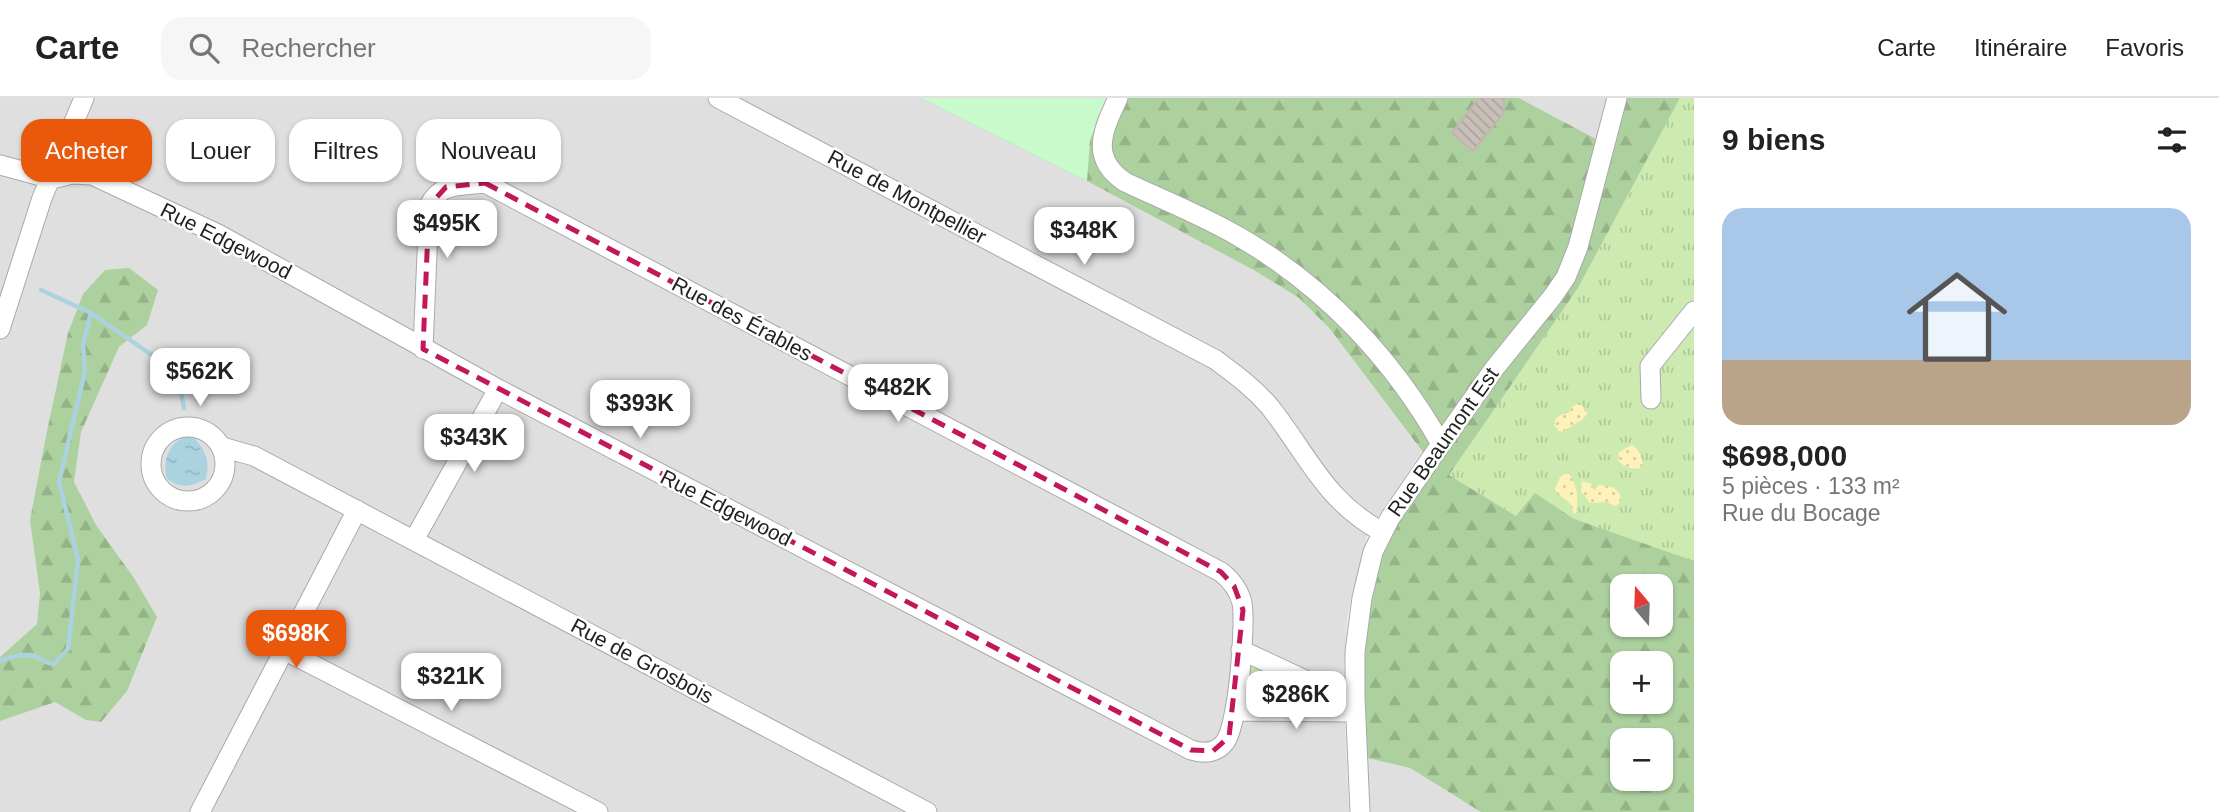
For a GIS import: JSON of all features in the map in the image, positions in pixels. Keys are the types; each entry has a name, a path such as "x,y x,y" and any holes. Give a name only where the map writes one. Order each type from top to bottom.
{"street":[{"path":"75,119 83,98"},
{"name":"Rue de Montpellier","path":"718,98 1216,360 1247,382 1269,407 1314,473 1335,497 1356,517 1381,532"},
{"path":"1118,98 1101,144 1104,159 1115,175 1241,238 1300,279 1368,341 1397,377 1441,444"},
{"name":"Rue Beaumont Est","path":"1360,812 1355,652 1369,566 1381,532 1507,351 1553,296 1571,268 1593,195 1617,98"},
{"path":"0,165 21,171"},
{"path":"0,329 22,257 50,182"},
{"name":"Rue Edgewood","path":"107,182 218,234 498,389 1191,750 1208,752 1220,747 1229,737 1235,711"},
{"name":"Rue des Érables","path":"423,349 429,206 434,195 446,187 485,183 1221,572 1234,586 1242,604 1235,711"},
{"path":"1651,399 1650,366 1694,311"},
{"path":"414,540 498,389"},
{"name":"Rue de Grosbois","path":"222,447 254,456 928,812"},
{"path":"200,812 357,510"},
{"path":"284,650 598,812"},
{"path":"1241,650 1355,704"},
{"path":"1235,711 1355,704"}],"highlighted area":[{"path":"485,183 1221,572 1234,586 1243,610 1229,737 1213,751 1191,750 423,349 429,206 446,187"}],"shaded area":[{"path":"0,98 934,98 1257,272 1299,298 1330,329 1422,452 1367,537 1351,599 1343,684 1349,812 0,812"},
{"path":"1519,98 1627,98 1613,148"},
{"path":"1366,758 1410,768 1481,812 1368,812"}],"green space":[{"path":"921,98 1519,98 1613,148 1627,98 1680,98 1578,288 1449,475 1516,516 1535,493 1574,519 1694,561 1694,812 1481,812 1410,768 1367,758 1366,629 1374,579 1393,532 1434,467 1330,329 1299,298 1257,272 1087,181"},
{"path":"921,98 1108,98 1090,140 1087,181"},
{"path":"1680,98 1694,98 1694,608 1673,594 1673,574 1636,574 1516,516 1449,475 1578,288"},
{"path":"129,268 158,290 147,325 119,347 81,432 74,482 96,525 134,578 157,617 127,691 101,722 86,720 55,702 0,721 0,657 37,624 40,593 30,520 68,333 83,294 105,270"},
{"path":"1252,664 1320,697 1319,702 1248,699"}],"sand":[{"path":"1577,404 1583,406 1587,414 1562,432 1559,431 1554,425 1556,418 1570,413 1569,409"},
{"path":"1632,445 1637,449 1642,461 1642,467 1636,469 1623,465 1618,460 1619,452"},
{"path":"1569,474 1576,488 1575,514 1571,504 1555,489 1560,477"},
{"path":"1582,481 1592,484 1594,491 1599,485 1613,487 1620,494 1621,502 1615,506 1607,502 1590,503 1581,491"}],"water":[{"path":"186,436 192,436 201,446 207,466 206,479 186,486 167,479 165,466 171,448"}],"building":[{"path":"1479,98 1504,98 1504,113 1473,151 1452,133"}],"waterway":[{"path":"0,661 14,656 30,655 54,664 68,649 78,559 59,482 85,371 83,344 91,313 41,290"},
{"path":"91,313 172,369 180,387 184,408"}]}
